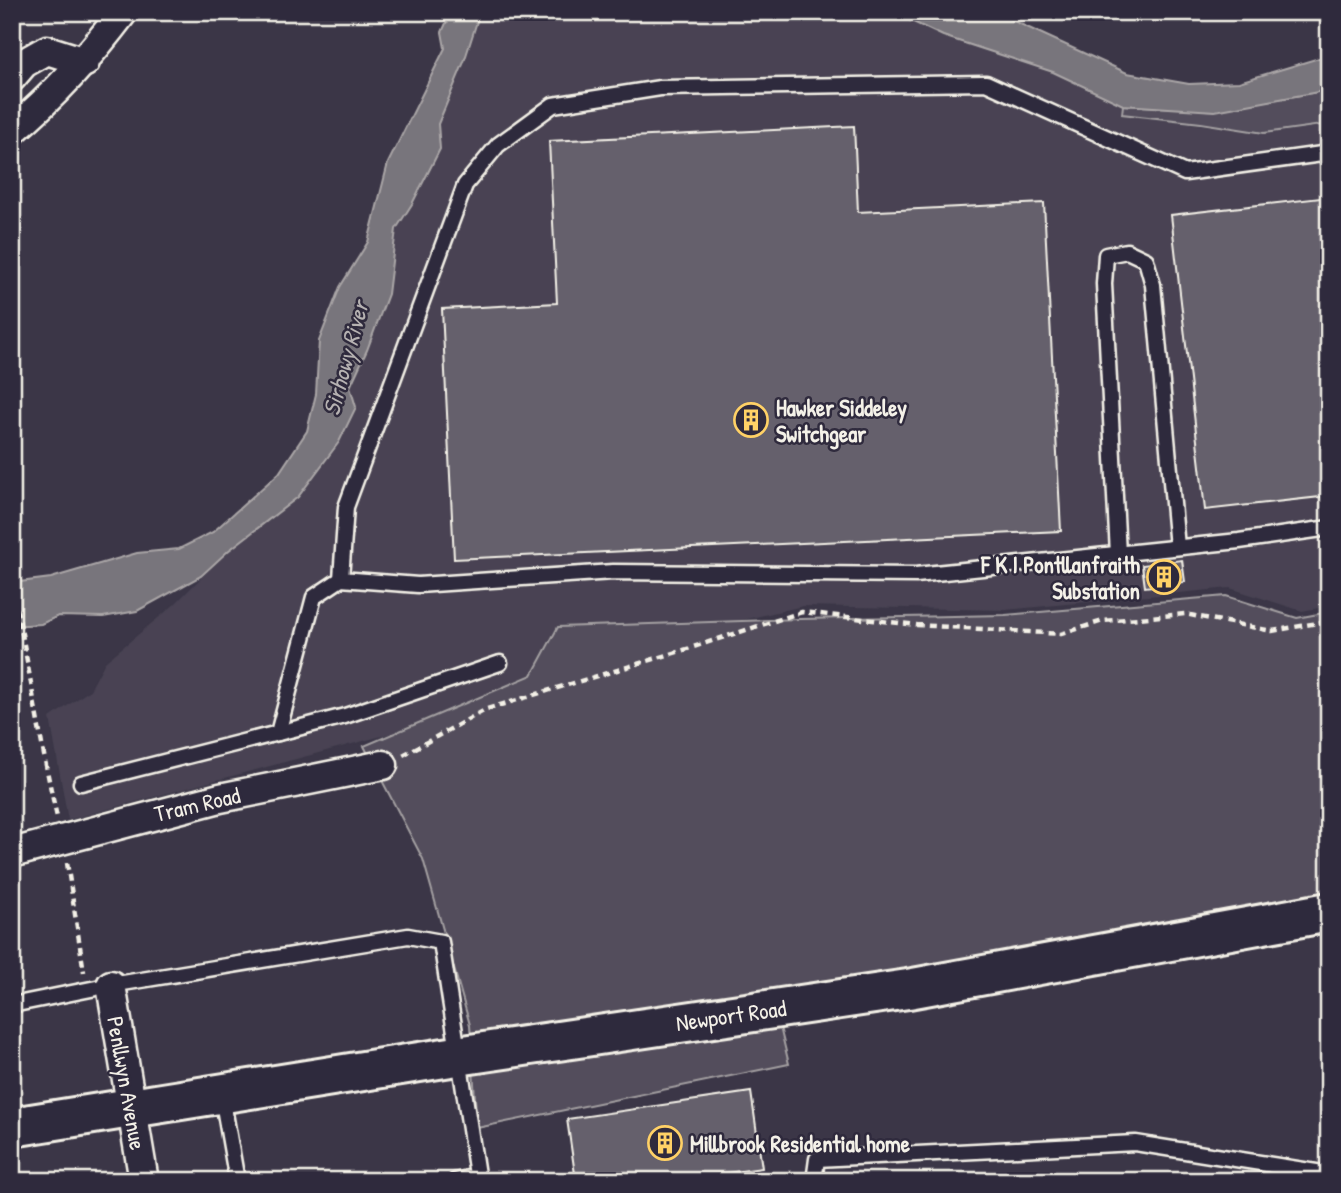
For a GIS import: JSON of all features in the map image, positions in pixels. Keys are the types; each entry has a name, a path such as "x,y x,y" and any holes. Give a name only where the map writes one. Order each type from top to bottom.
{"main road":[{"name":"Newport Road","path":"12,1127 457,1056 908,989 1329,912"}],"street":[{"path":"12,131 43,106 85,62 123,12"},
{"path":"12,77 24,64 47,50 85,62"},
{"name":"Tram Road","path":"12,853 220,798 383,765"},
{"name":"Penllwyn Avenue","path":"111,985 144,1181"}],"lane":[{"path":"341,579 346,507 465,185 498,145 554,105 660,88 986,83 1185,173 1329,153"},
{"path":"1118,554 1104,284 1106,255 1127,251 1146,260 1153,285 1177,547"},
{"path":"278,733 314,597 341,579 418,585 613,572 916,575 1329,528"},
{"path":"81,783 345,716 500,663"},
{"path":"12,1005 111,985 408,936 441,942 477,1178 455,1181"},
{"path":"222,1094 237,1181"},
{"path":"814,1181 817,1159 1135,1143 1329,1174"}],"path":[{"path":"12,585 26,649"},
{"path":"383,765 487,709 802,612 917,625 1061,634 1103,621 1185,614 1272,631 1329,621"}],"shaded area":[{"path":"480,12 892,12 943,36 1053,72 1123,105 1122,114 1264,133 1329,124 1329,606 1302,611 1230,588 1005,610 803,606 716,626 397,732 68,820 50,718 90,690 105,662 175,604 228,551 298,497 367,350 388,294 396,228 412,204 440,149 438,124 464,62"},
{"path":"1329,90 1329,124 1264,133 1122,114 1123,105 1215,110"},
{"path":"1226,596 1297,618 1329,612 1329,901 1012,959 771,990 789,1064 477,1128 470,1025 423,859 364,746 532,675 558,627 1005,615"}],"water":[{"name":"Sirhowy River","path":"451,12 480,12 464,62 438,124 440,149 396,229 388,294 350,387 356,407 339,442 298,497 228,551 201,576 137,611 103,617 58,616 41,624 12,626 12,583 51,578 137,553 179,549 213,532 279,473 307,431 316,394 319,341 340,287 368,242 388,163 445,48 442,32"},
{"path":"892,12 994,12 1127,73 1189,84 1239,82 1329,55 1329,90 1215,111 1123,105 1053,72 943,36"}],"building":[{"name":"Hawker Siddeley Switchgear","path":"854,126 858,212 1044,203 1061,531 454,559 442,309 557,303 549,141"},
{"path":"1329,197 1329,496 1205,510 1171,215"},
{"name":"F K I Pontllanfraith Substation","path":"1182,560 1185,582 1145,587 1142,565"},
{"name":"Millbrook Residential home","path":"751,1092 762,1168 672,1181 576,1181 567,1119"}],"place":[{"name":"Hawker Siddeley Switchgear","path":"751,420"},
{"name":"F K I Pontllanfraith Substation","path":"1164,577"},
{"name":"Millbrook Residential home","path":"665,1143"}]}
